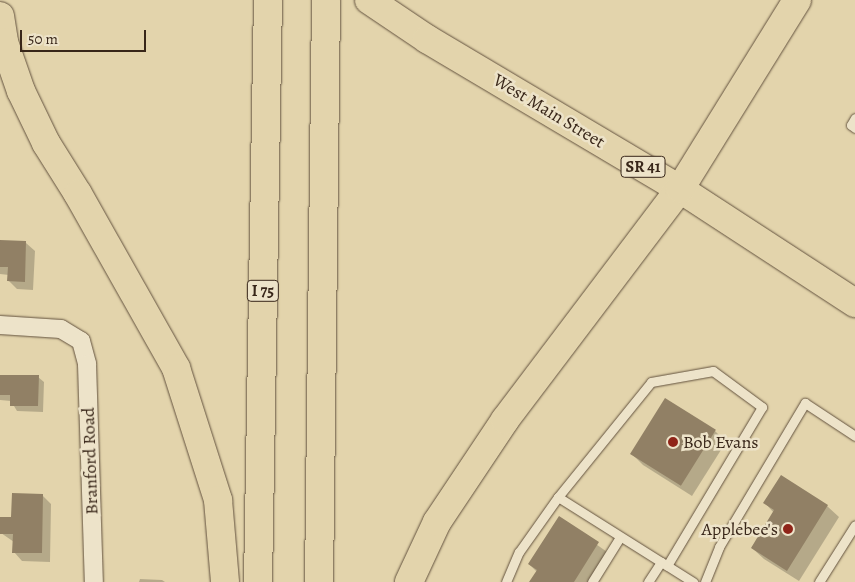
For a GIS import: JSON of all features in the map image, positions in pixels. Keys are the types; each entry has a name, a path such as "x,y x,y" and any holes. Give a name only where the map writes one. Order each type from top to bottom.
{"main road":[{"name":"I 75","path":"258,582 268,0"},
{"path":"319,582 326,0"},
{"name":"West Main Street","path":"369,0 426,39 680,189 855,303"},
{"path":"409,582 437,522 505,420 680,189 798,0"},
{"path":"0,16 4,42 21,91 46,143 78,194 176,368 218,500 225,582"}],"street":[{"name":"Branford Road","path":"0,325 61,329 81,341 87,364 94,582"}],"lane":[{"path":"855,118 851,125 855,128"},
{"path":"506,582 519,552 558,497 651,382 713,371 762,407 664,564 648,582"},
{"path":"705,582 719,546 805,403 855,436"},
{"path":"558,497 693,582"},
{"path":"819,582 855,525"},
{"path":"592,582 620,537"}],"building":[{"path":"0,240 26,241 25,282 7,281 8,267 0,267"},
{"path":"0,375 39,375 38,406 10,406 10,395 0,395"},
{"name":"Bob Evans","path":"665,398 716,430 681,486 630,454"},
{"name":"Applebee's","path":"781,475 828,505 787,571 751,548 774,510 763,503"},
{"path":"12,493 43,494 42,553 12,553 13,534 0,534 0,517 11,517"},
{"path":"559,516 599,542 574,582 529,582 537,570 528,564"}],"place":[{"name":"Bob Evans","path":"673,442"},
{"name":"Applebee's","path":"788,529"}]}
